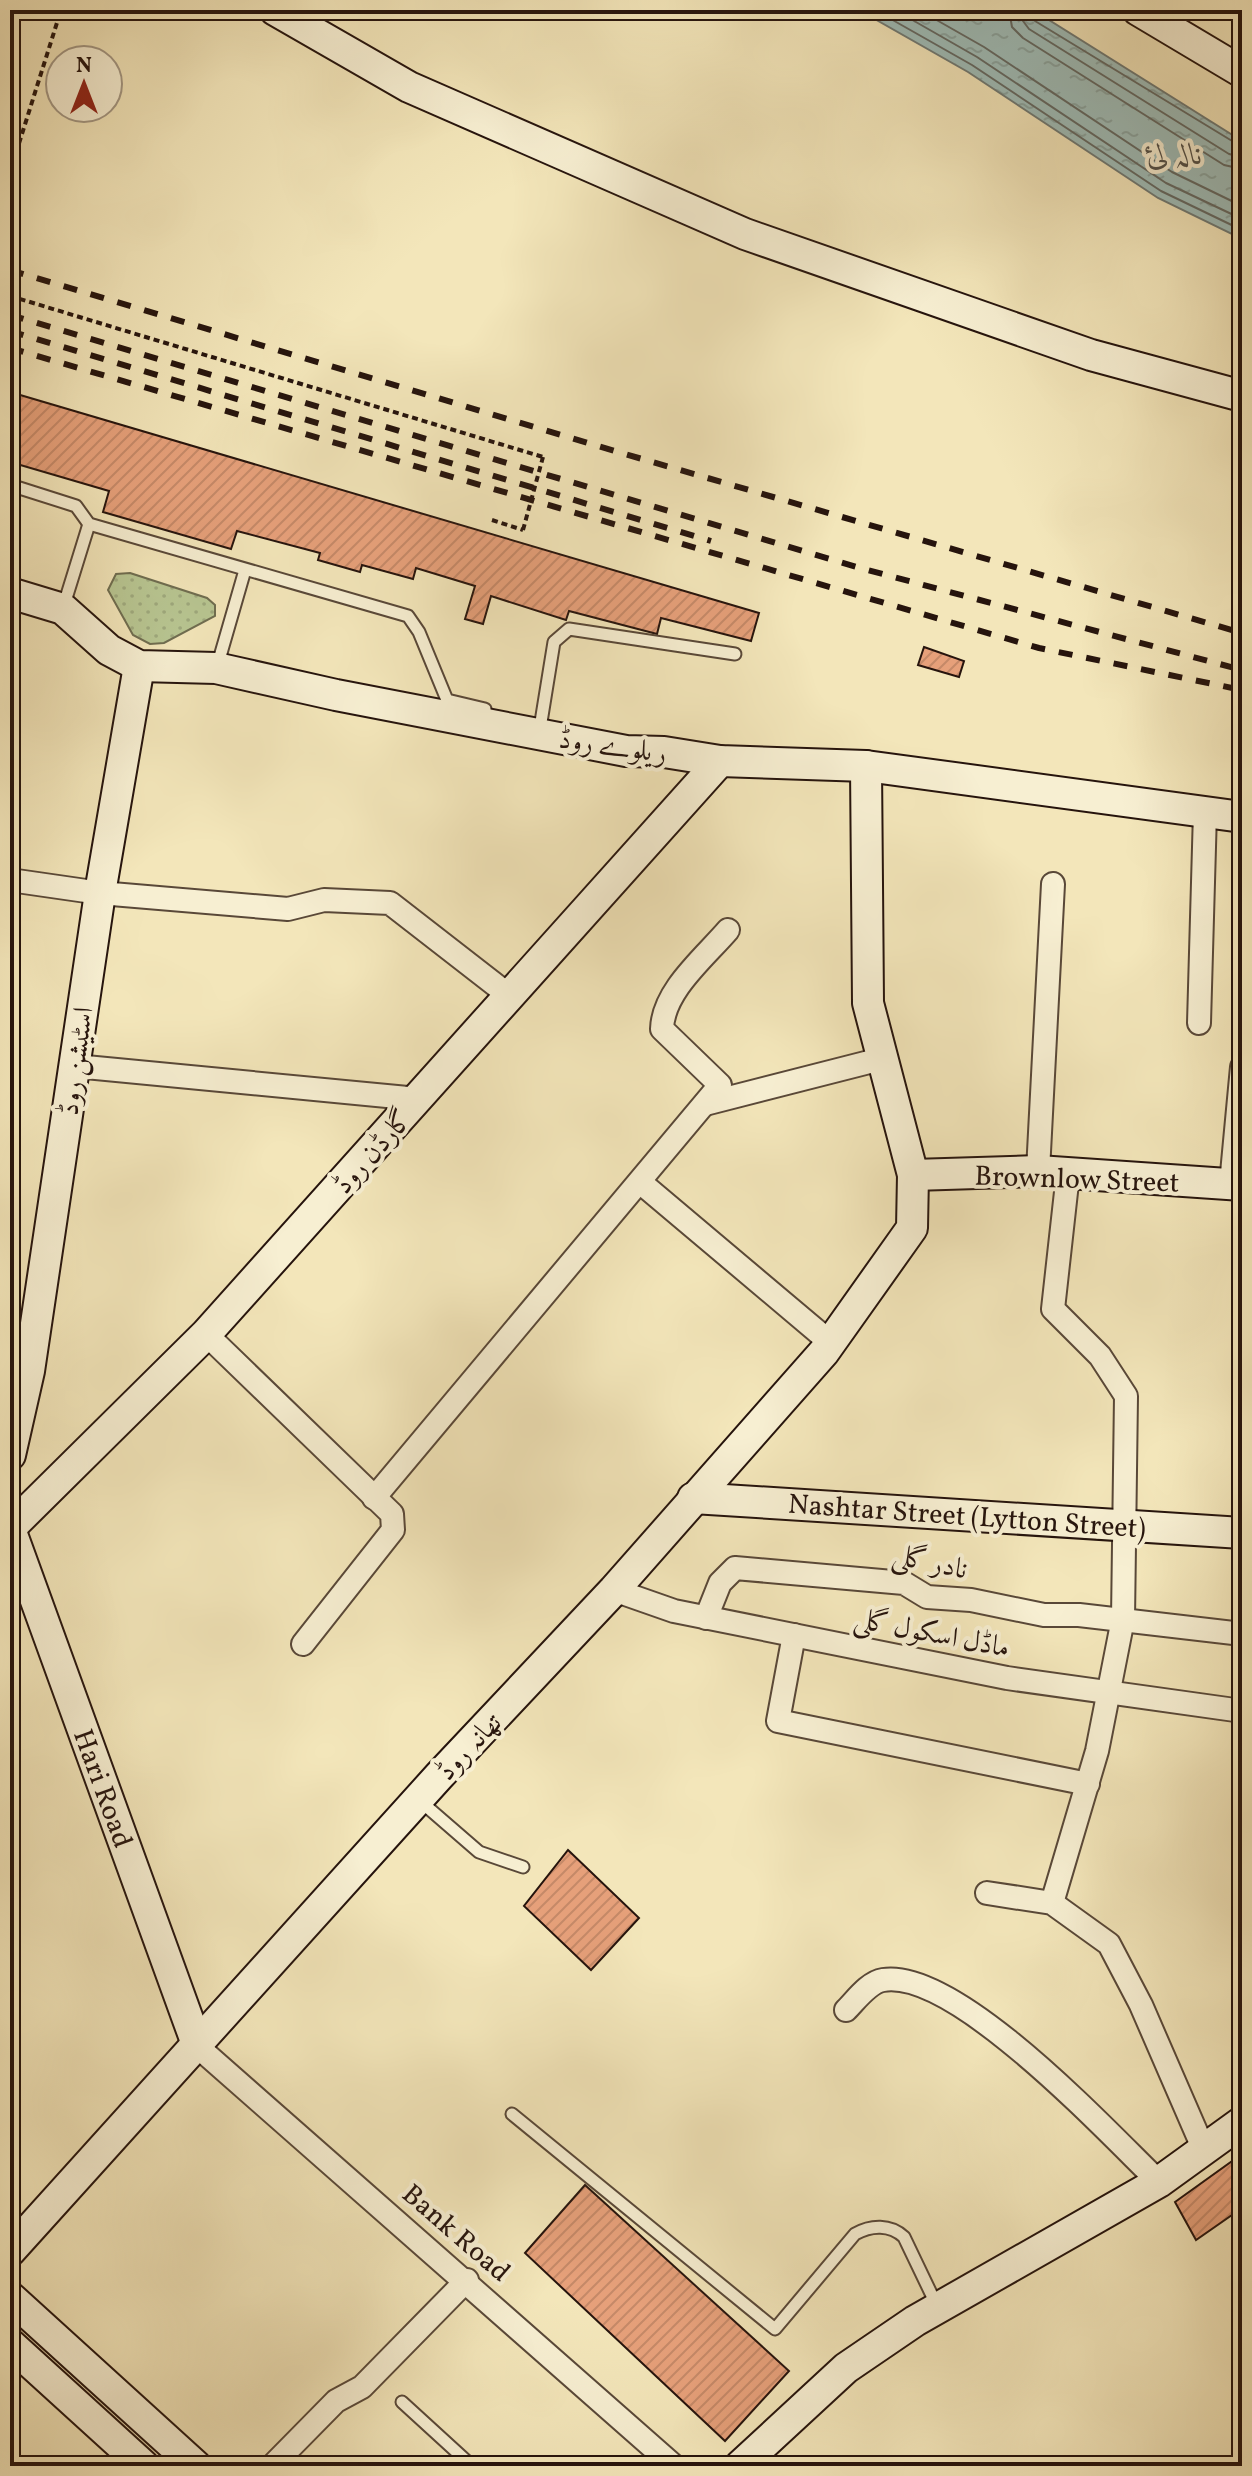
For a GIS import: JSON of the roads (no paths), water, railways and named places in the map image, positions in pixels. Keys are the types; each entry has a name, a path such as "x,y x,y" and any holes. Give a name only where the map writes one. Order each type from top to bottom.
{"street":[{"path":"275,10 409,87 745,234 1091,355 1242,396"},
{"path":"1138,10 1242,72"},
{"name":"ریلوے روڈ","path":"10,593 63,609 109,650 139,666 216,668 336,695 626,751 664,752 720,761 866,766 1242,817"},
{"name":"اسٹیشن روڈ","path":"10,1455 29,1371 100,893 139,666"},
{"name":"گارڈن روڈ","path":"10,1529 206,1334 720,761"},
{"path":"866,766 868,1003 913,1175"},
{"path":"1199,1023 1205,812"},
{"path":"10,880 100,893 288,909 324,900 390,903 511,997"},
{"path":"1038,1171 1053,884"},
{"path":"374,1498 720,1085 662,1029 662,1012 673,994 728,930"},
{"path":"705,1104 881,1059"},
{"path":"75,1066 418,1099"},
{"path":"1236,1184 1242,1067"},
{"name":"Brownlow Street","path":"913,1175 1038,1171 1236,1184"},
{"path":"1052,1903 1088,1784 1110,1693 1123,1619 1126,1525 1126,1396 1100,1356 1053,1309 1068,1174"},
{"name":"تھانہ روڈ","path":"10,2251 198,2047 418,1800 614,1590 831,1343 912,1228 913,1175"},
{"path":"640,1182 831,1343"},
{"path":"206,1334 392,1514 393,1530 303,1644"},
{"name":"Nashtar Street (Lytton Street)","path":"693,1498 1242,1533"},
{"name":"Hari Road","path":"10,1529 198,2047"},
{"name":"نادر گلی","path":"706,1618 720,1583 735,1568 904,1583 927,1597 971,1600 1044,1615 1123,1619"},
{"name":"ماڈل اسکول گلی","path":"614,1590 674,1611 1007,1678 1242,1711"},
{"path":"1123,1619 1242,1634"},
{"path":"794,1635 778,1721 1088,1784"},
{"path":"987,1893 1052,1903 1109,1944 1141,2005 1204,2150"},
{"path":"846,2010 876,1982 885,1980 909,1981 943,1997 1004,2036 1159,2182"},
{"name":"Bank Road","path":"198,2047 467,2280 674,2466"},
{"path":"740,2466 846,2368 938,2309 1159,2182 1242,2122"},
{"path":"272,2466 336,2401 362,2387 467,2280"},
{"path":"10,2297 196,2466"},
{"path":"10,2344 144,2466"}],"lane":[{"path":"10,485 76,506 89,524 408,616 419,632 447,700 626,738 664,752"},
{"path":"63,609 89,524"},
{"path":"216,668 245,570"},
{"path":"541,722 554,642 569,629 735,654"},
{"path":"418,1800 479,1852 500,1862 523,1867"},
{"path":"512,2114 775,2329 855,2234 869,2228 895,2230 904,2237 938,2309"},
{"path":"402,2402 472,2466"}],"water":[{"name":"نالہ لئ","path":"859,10 1033,10 1242,141 1242,239 1158,198 968,72"}],"railway":[{"path":"10,270 618,452 1242,633"},
{"path":"10,315 860,568 1242,670"},
{"path":"10,331 711,541"},
{"path":"10,348 1039,648 1242,690"}]}
